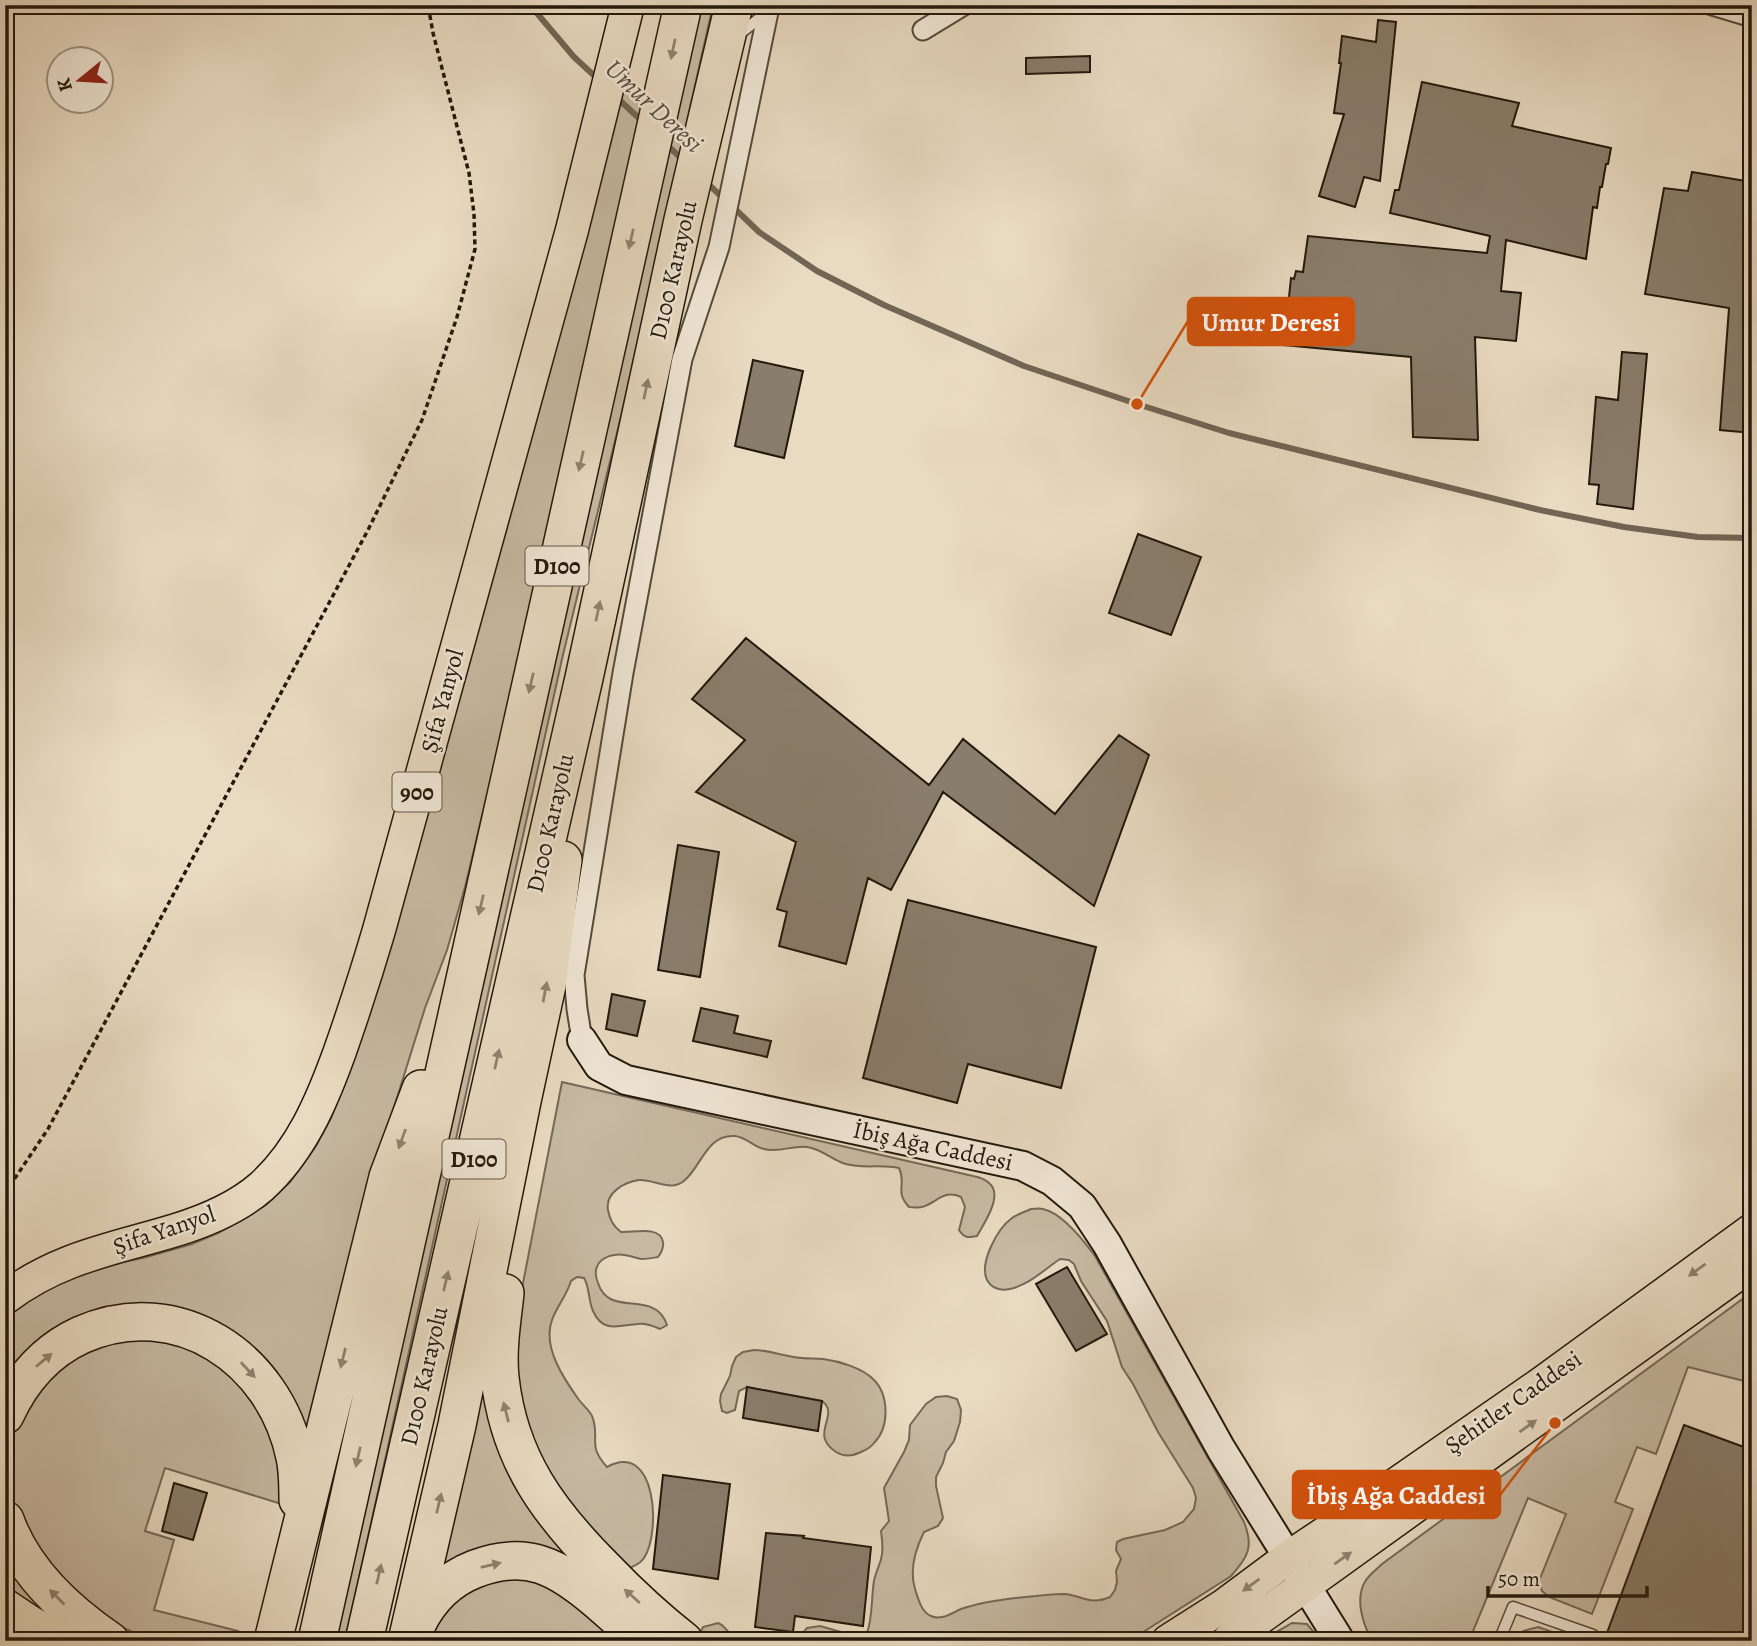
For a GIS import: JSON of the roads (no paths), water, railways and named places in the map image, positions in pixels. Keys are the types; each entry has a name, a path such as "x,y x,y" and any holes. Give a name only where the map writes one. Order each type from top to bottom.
{"highway":[{"name":"D100 Karayolu","path":"317,1641 683,5"},
{"name":"D100 Karayolu","path":"364,1641 583,678 683,220 725,44 758,8"},
{"path":"409,1641 457,1425 547,985 583,678"},
{"path":"273,1641 388,1177 469,960"},
{"path":"522,1101 500,1337 501,1386 514,1442 529,1475 550,1508 579,1543 684,1641"},
{"path":"5,1415 12,1398 39,1363 74,1339 92,1331 132,1321 151,1322 195,1331 213,1340 233,1354 265,1389 289,1435 296,1458 298,1518 288,1578"},
{"path":"5,1520 25,1561 42,1582 88,1626 110,1641"},
{"path":"409,1641 422,1614 444,1586 489,1564 516,1561 541,1564 572,1579 642,1641"}],"main road":[{"name":"Şifa Yanyol","path":"5,1298 30,1280 67,1262 180,1229 239,1202 258,1189 287,1159 321,1101 379,930 572,230 628,5"},
{"name":"Şehitler Caddesi","path":"1168,1641 1223,1606 1289,1557 1542,1383 1752,1230"},
{"name":"Şehitler Caddesi","path":"1228,1641 1752,1264"},
{"path":"5,1605 64,1641"},
{"path":"5,1631 19,1641"}],"street":[{"path":"923,30 964,5"},
{"path":"1712,5 1752,17"},
{"path":"582,1040 574,975 623,673 682,359 719,247 725,218 758,8"},
{"name":"İbiş Ağa Caddesi","path":"582,1040 599,1066 626,1080 1023,1166 1052,1181 1082,1206 1107,1244 1221,1449 1340,1641"}],"lane":[{"path":"1499,1641 1513,1606 1592,1635"}],"waterway":[{"name":"Umur Deresi","path":"530,5 574,57 600,81"},
{"name":"Umur Deresi","path":"615,96 643,122"},
{"name":"Umur Deresi","path":"666,144 683,160"},
{"name":"Umur Deresi","path":"704,180 724,199"},
{"name":"Umur Deresi","path":"732,206 759,232 817,271 884,305 1024,366 1137,404 1229,433 1540,510 1624,527 1698,537 1752,538"}],"place":[{"name":"Umur Deresi","path":"1137,404"},
{"name":"İbiş Ağa Caddesi","path":"1555,1423"}]}
